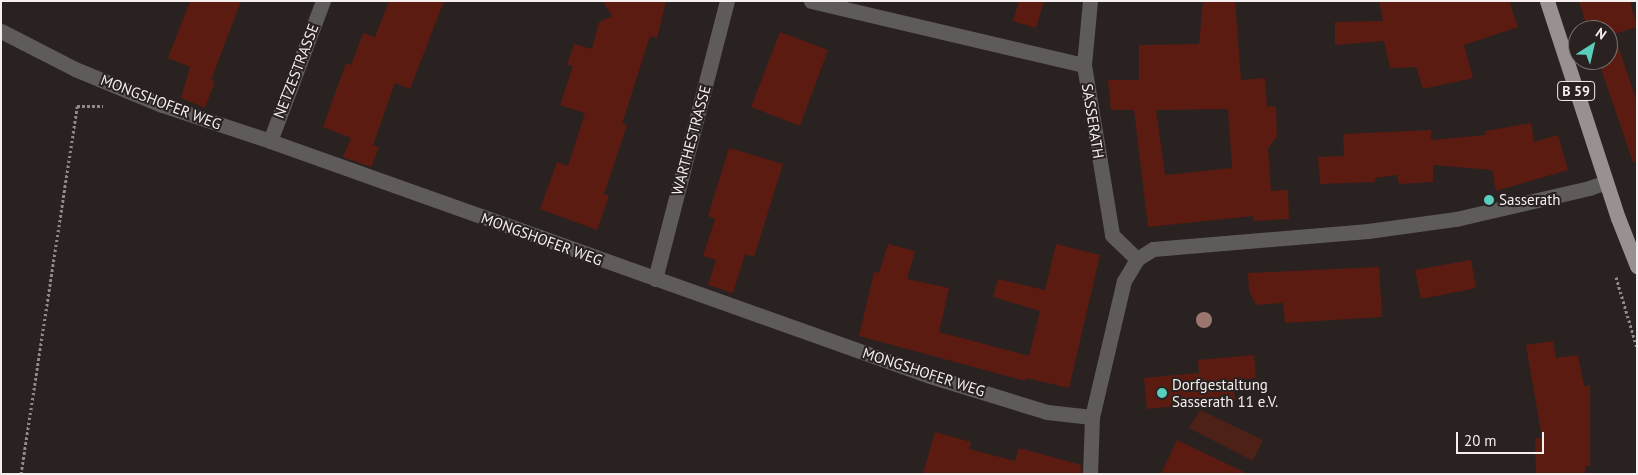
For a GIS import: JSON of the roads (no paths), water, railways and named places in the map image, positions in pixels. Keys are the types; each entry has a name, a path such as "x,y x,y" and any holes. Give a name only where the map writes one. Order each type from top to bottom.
{"main road":[{"name":"B 59","path":"1547,1 1606,182 1637,266"}],"street":[{"name":"NETZESTRASSE","path":"270,141 323,1"},
{"name":"WARTHESTRASSE","path":"655,279 727,1"},
{"path":"811,1 1084,65"},
{"name":"SASSERATH","path":"1090,1 1084,65 1112,235 1137,259"},
{"name":"MONGSHOFER WEG","path":"1,31 75,69 162,106 270,141 930,376 1047,412 1092,417"},
{"path":"1090,474 1092,417 1124,281 1137,259 1153,249 1183,244 1368,231 1456,218 1606,182"}],"place":[{"name":"Sasserath","path":"1489,200"},
{"name":"Dorfgestaltung Sasserath 11 e.V.","path":"1162,393"}]}
